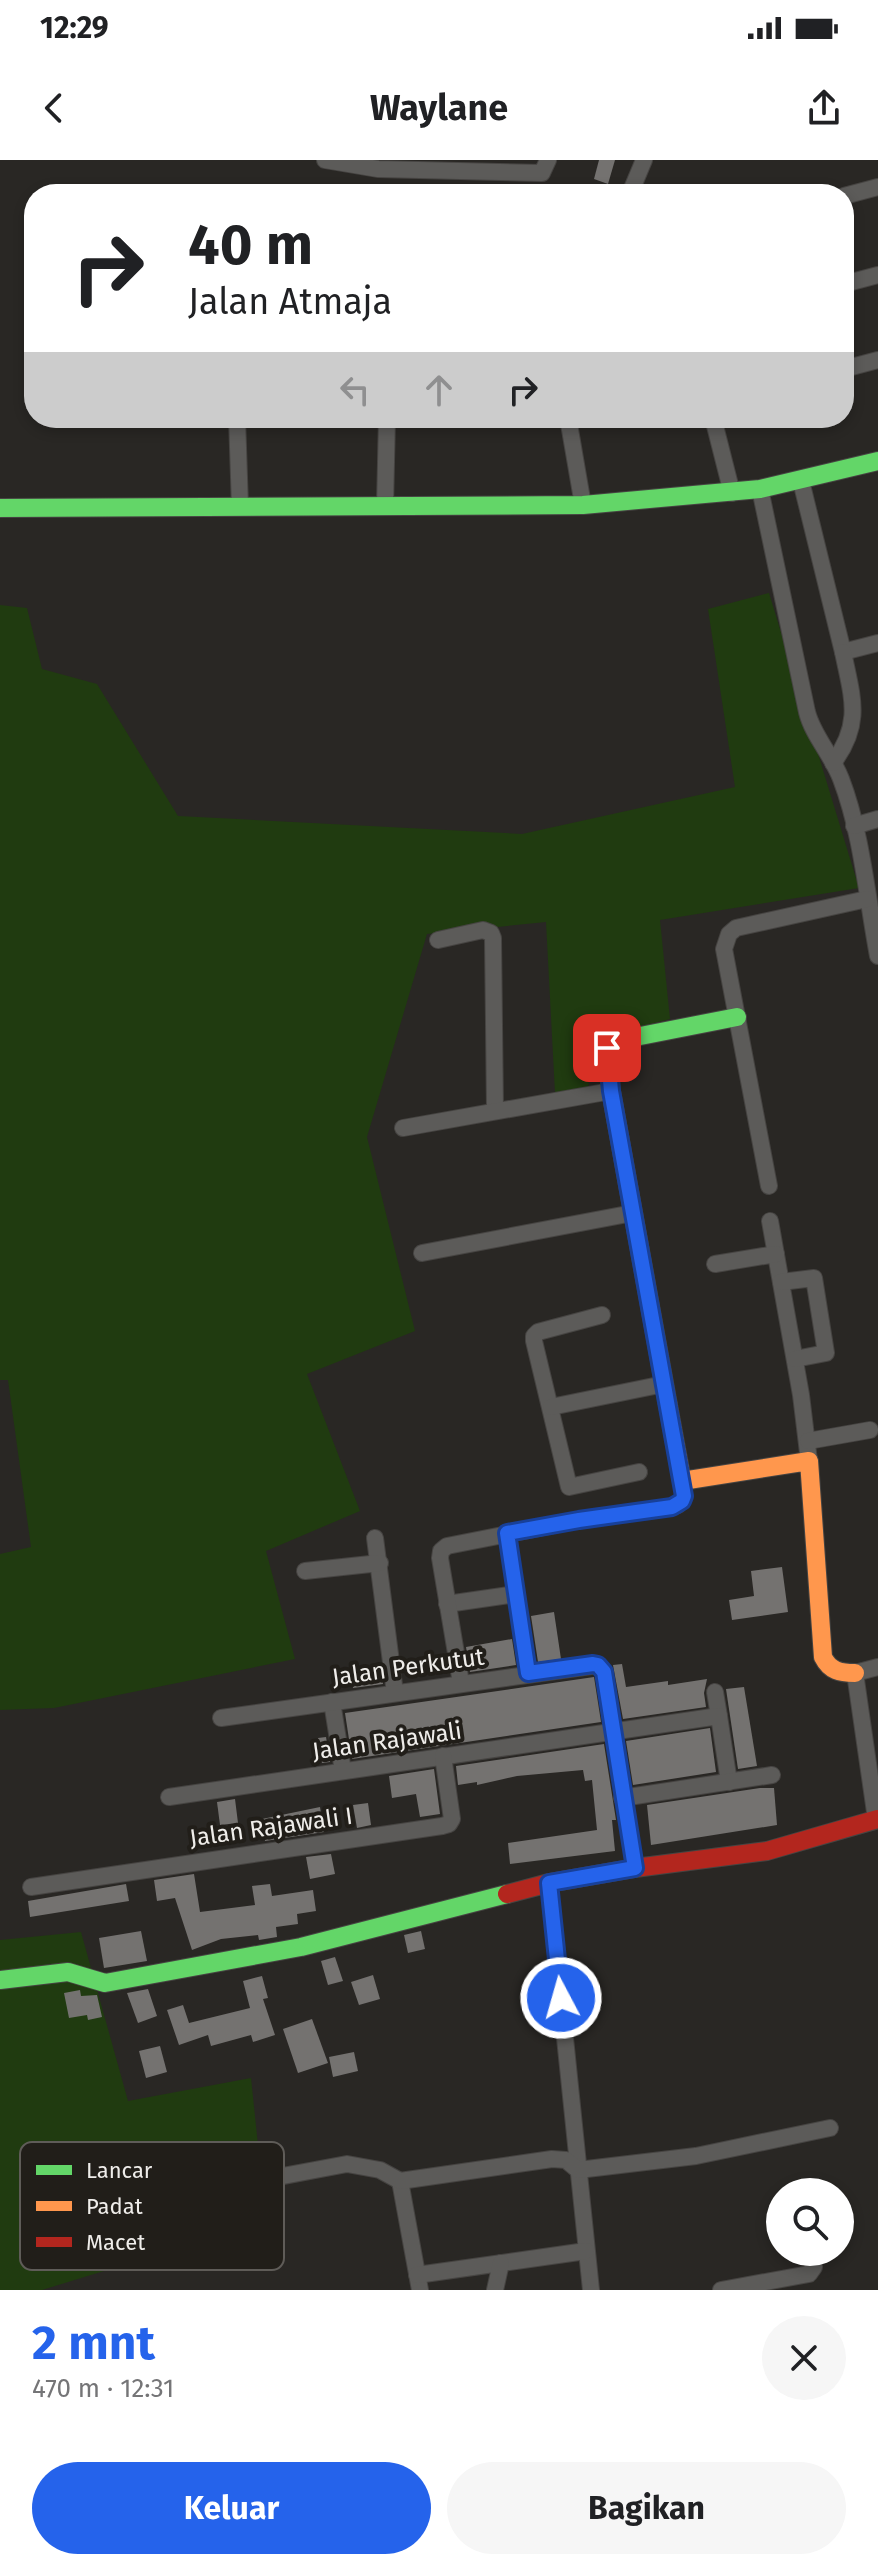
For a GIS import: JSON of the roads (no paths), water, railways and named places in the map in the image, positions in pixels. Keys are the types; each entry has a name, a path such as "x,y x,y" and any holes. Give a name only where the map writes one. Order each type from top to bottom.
{"street":[{"path":"326,160 473,166 542,173 548,160"},
{"path":"634,184 644,160"},
{"path":"854,193 878,187"},
{"path":"854,281 878,275"},
{"path":"854,366 878,360"},
{"path":"237,428 240,507"},
{"path":"385,506 387,428"},
{"path":"570,428 583,505"},
{"path":"716,428 732,493"},
{"path":"0,508 583,505 760,489 878,461"},
{"path":"801,481 851,694 853,728 833,763"},
{"path":"760,489 807,712 841,779 854,826 867,899 875,920 878,956"},
{"path":"843,652 878,643"},
{"path":"854,826 878,819"},
{"path":"769,1186 724,949 729,934 736,928 867,899"},
{"path":"438,940 483,930 491,933 493,938 495,1111"},
{"path":"461,1683 440,1558 441,1551 447,1546 579,1520 672,1507 682,1501 682,1481 606,1053 610,1044 737,1017"},
{"path":"403,1128 611,1091"},
{"path":"422,1253 633,1213"},
{"path":"770,1221 808,1441 823,1657 832,1670 839,1673 855,1673 878,1667"},
{"path":"715,1264 776,1254"},
{"path":"781,1282 814,1278 826,1353 795,1359"},
{"path":"602,1315 538,1332 534,1336 569,1487 639,1472"},
{"path":"551,1407 664,1384"},
{"path":"808,1441 870,1430"},
{"path":"682,1481 809,1461"},
{"path":"507,1533 528,1673"},
{"path":"375,1538 395,1693"},
{"path":"305,1571 380,1563"},
{"path":"447,1604 516,1594"},
{"name":"Jalan Perkutut","path":"221,1718 593,1664 601,1668 612,1732"},
{"path":"0,1980 68,1972 105,1983 301,1947 549,1883 767,1851 877,1819 855,1673"},
{"path":"715,1692 729,1782"},
{"path":"332,1702 343,1771"},
{"name":"Jalan Rajawali","path":"169,1797 719,1716"},
{"path":"612,1732 635,1868"},
{"name":"Jalan Rajawali I","path":"31,1887 449,1824 452,1819 443,1756"},
{"path":"622,1798 772,1775"},
{"path":"549,1883 591,2290"},
{"path":"284,2176 347,2164 380,2170 400,2181 552,2159 566,2160 578,2170 696,2156 830,2128"},
{"path":"400,2181 418,2282 501,2263 586,2251"},
{"path":"495,2290 501,2263"},
{"path":"721,2290 809,2274 814,2266"}]}
